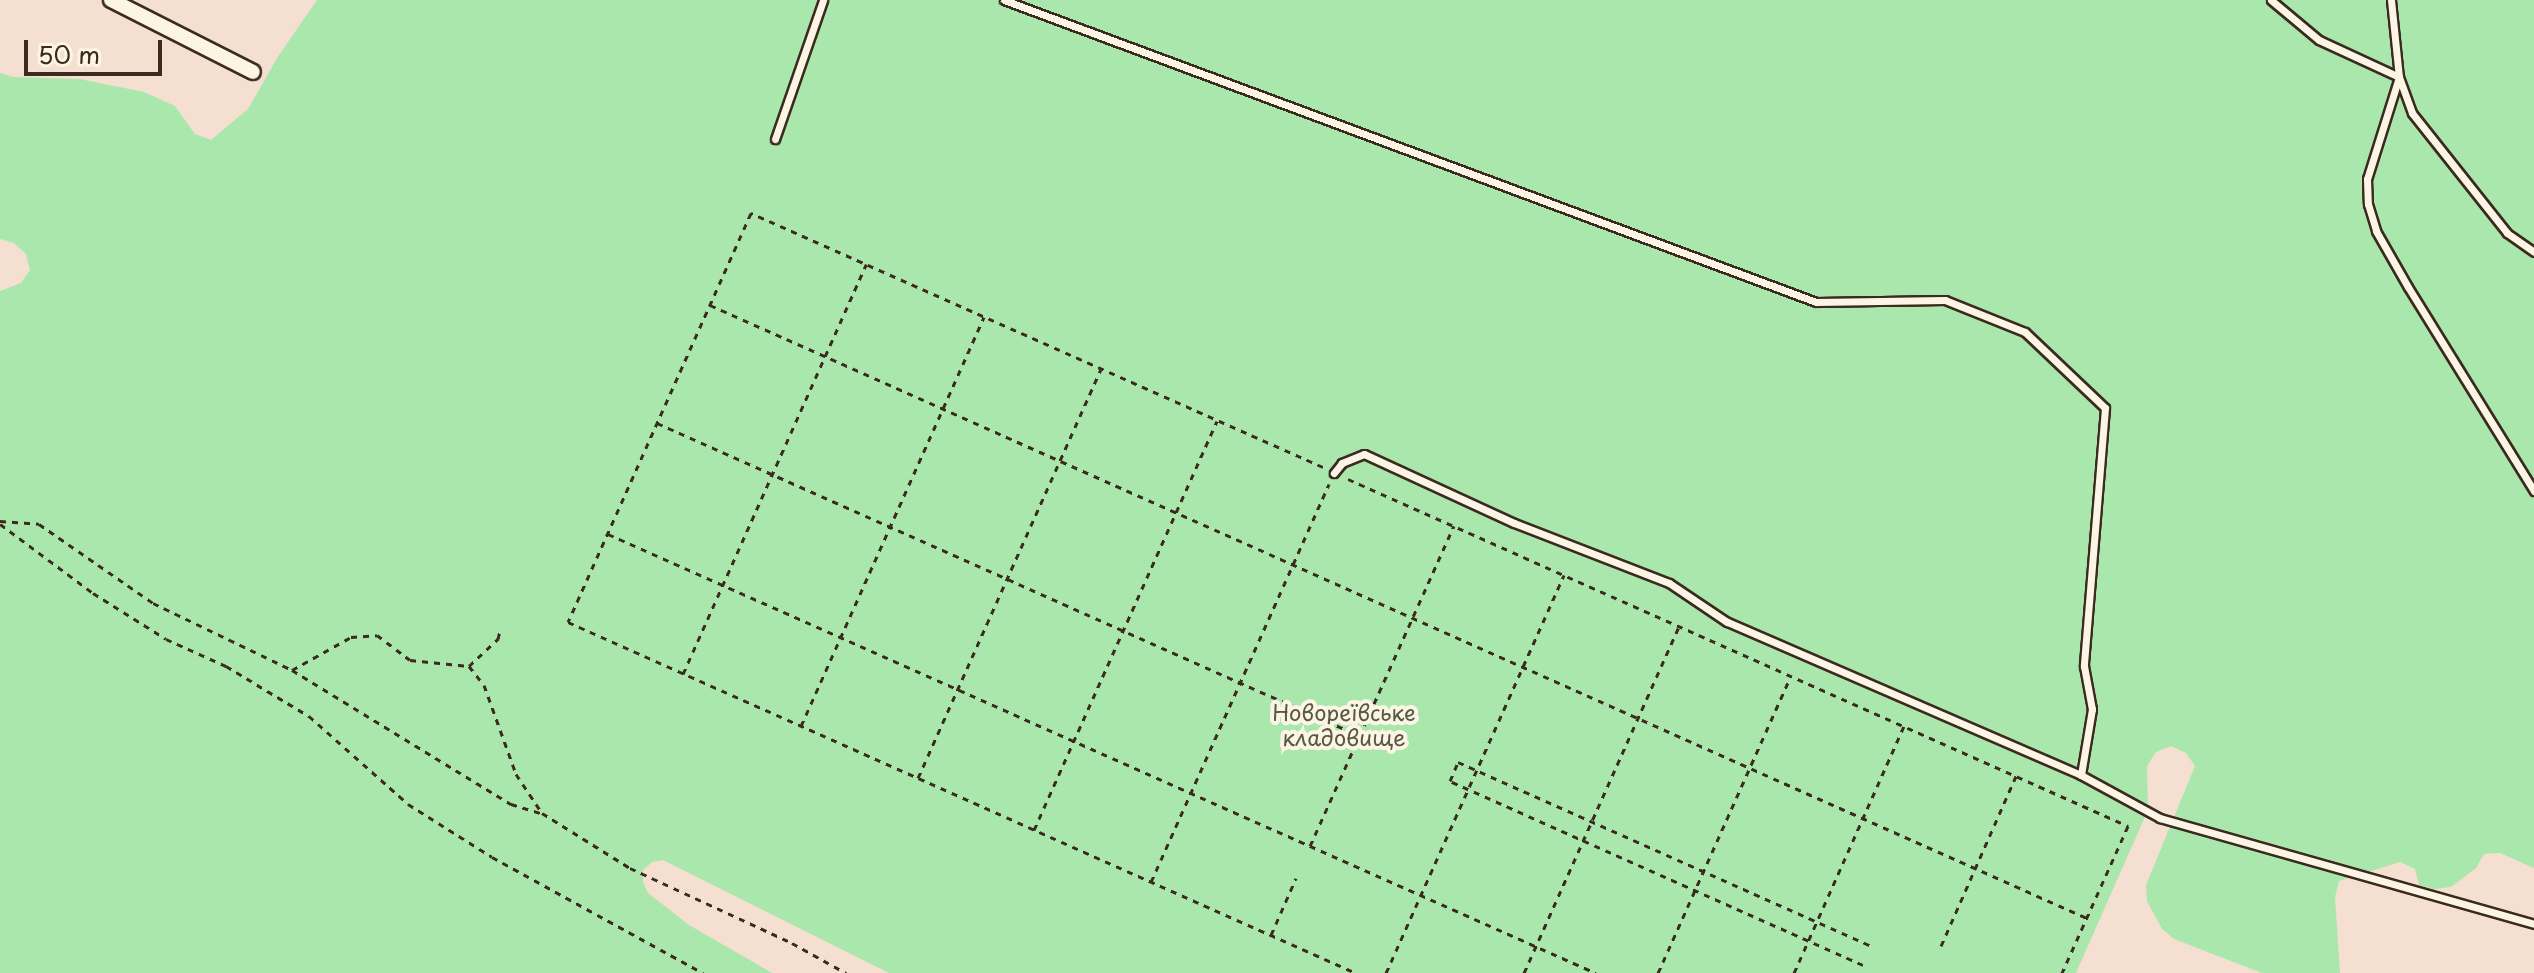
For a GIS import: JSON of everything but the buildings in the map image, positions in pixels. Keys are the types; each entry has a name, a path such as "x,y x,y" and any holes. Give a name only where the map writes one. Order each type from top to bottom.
{"street":[{"path":"111,0 253,72"}],"lane":[{"path":"775,139 823,0"},
{"path":"1004,0 1816,302 1945,300 2025,332 2105,408 2084,666 2092,709 2081,775"},
{"path":"2271,0 2319,40 2399,77"},
{"path":"2391,0 2399,77 2412,113 2507,233 2534,252"},
{"path":"2399,77 2367,179 2368,204 2376,231 2534,491"},
{"path":"1334,473 1342,463 1364,454 1514,523 1669,583 1727,622 2081,775 2160,818 2534,924"}],"path":[{"path":"1356,973 568,622 751,213 2128,826 2062,973"},
{"path":"683,674 866,264"},
{"path":"710,305 2087,918"},
{"path":"801,726 984,317"},
{"path":"918,778 1101,369"},
{"path":"1034,830 1217,421"},
{"path":"657,423 1360,736"},
{"path":"1151,882 1334,473"},
{"path":"0,523 39,524 153,603 292,670 511,804 542,813 630,868 792,943 846,973"},
{"path":"0,523 93,593 166,639 226,666 309,716 408,804 492,857 703,973"},
{"path":"1310,846 1454,526"},
{"path":"608,534 1596,973"},
{"path":"1386,973 1564,575"},
{"path":"1524,973 1679,626"},
{"path":"469,666 498,639 500,630"},
{"path":"292,670 351,637 377,635 410,660 469,666 484,685 516,774 542,813"},
{"path":"1658,973 1791,676"},
{"path":"1794,973 1904,726"},
{"path":"1863,965 1450,781 1458,762 1872,946"},
{"path":"1941,946 2016,776"},
{"path":"1271,935 1296,878"}],"green space":[{"name":"Новореївське кладовище","path":"317,0 2534,0 2534,868 2500,853 2484,854 2476,868 2451,887 2434,889 2419,885 2415,869 2400,862 2339,881 2335,897 2340,973 2262,973 2174,939 2162,929 2147,901 2146,885 2195,766 2186,753 2171,746 2156,752 2147,766 2148,810 2076,973 889,973 663,860 652,862 643,870 643,882 648,893 689,925 772,973 0,973 0,291 21,283 30,270 26,254 14,243 0,239 0,73 13,77 80,79 144,92 175,106 195,134 211,140 248,109 277,58"}]}
